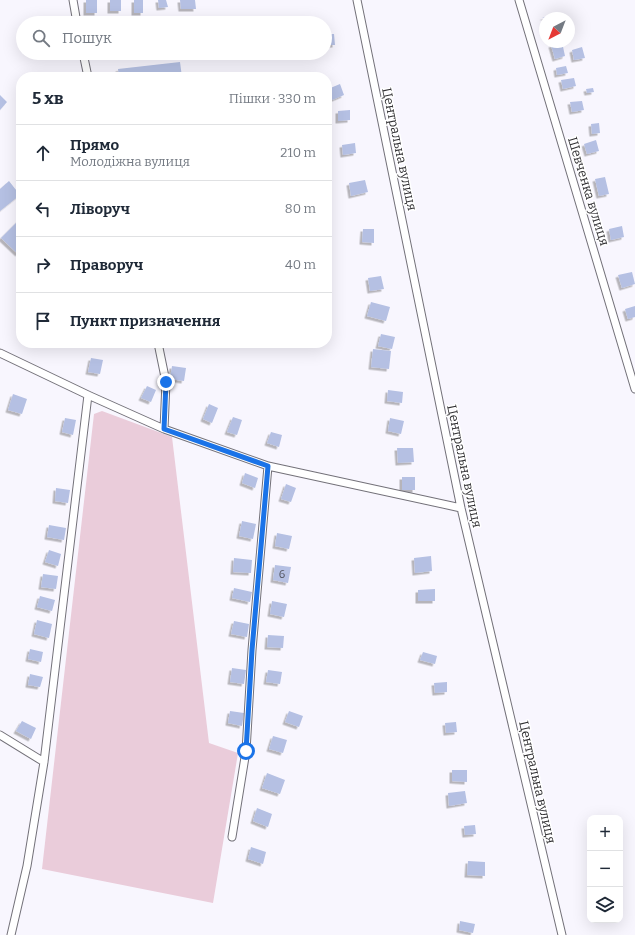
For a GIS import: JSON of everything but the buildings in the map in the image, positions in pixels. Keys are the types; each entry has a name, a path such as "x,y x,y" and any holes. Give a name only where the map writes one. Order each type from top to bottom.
{"street":[{"path":"73,0 76,16"},
{"name":"Центральна вулиця","path":"357,0 461,508 562,935"},
{"name":"Шевченка вулиця","path":"519,0 635,389"},
{"path":"84,60 87,72"},
{"path":"159,348 166,382 164,429"},
{"path":"0,352 88,395 164,429 268,466 461,508"},
{"path":"11,935 28,866 44,762 88,395"},
{"path":"232,837 246,751 252,650 268,466"},
{"path":"0,735 44,762"}],"shaded area":[{"path":"102,411 172,437 209,743 238,753 213,903 42,869 94,414"}],"route":[{"path":"166,382 164,429 268,466 252,650 246,751"}]}
